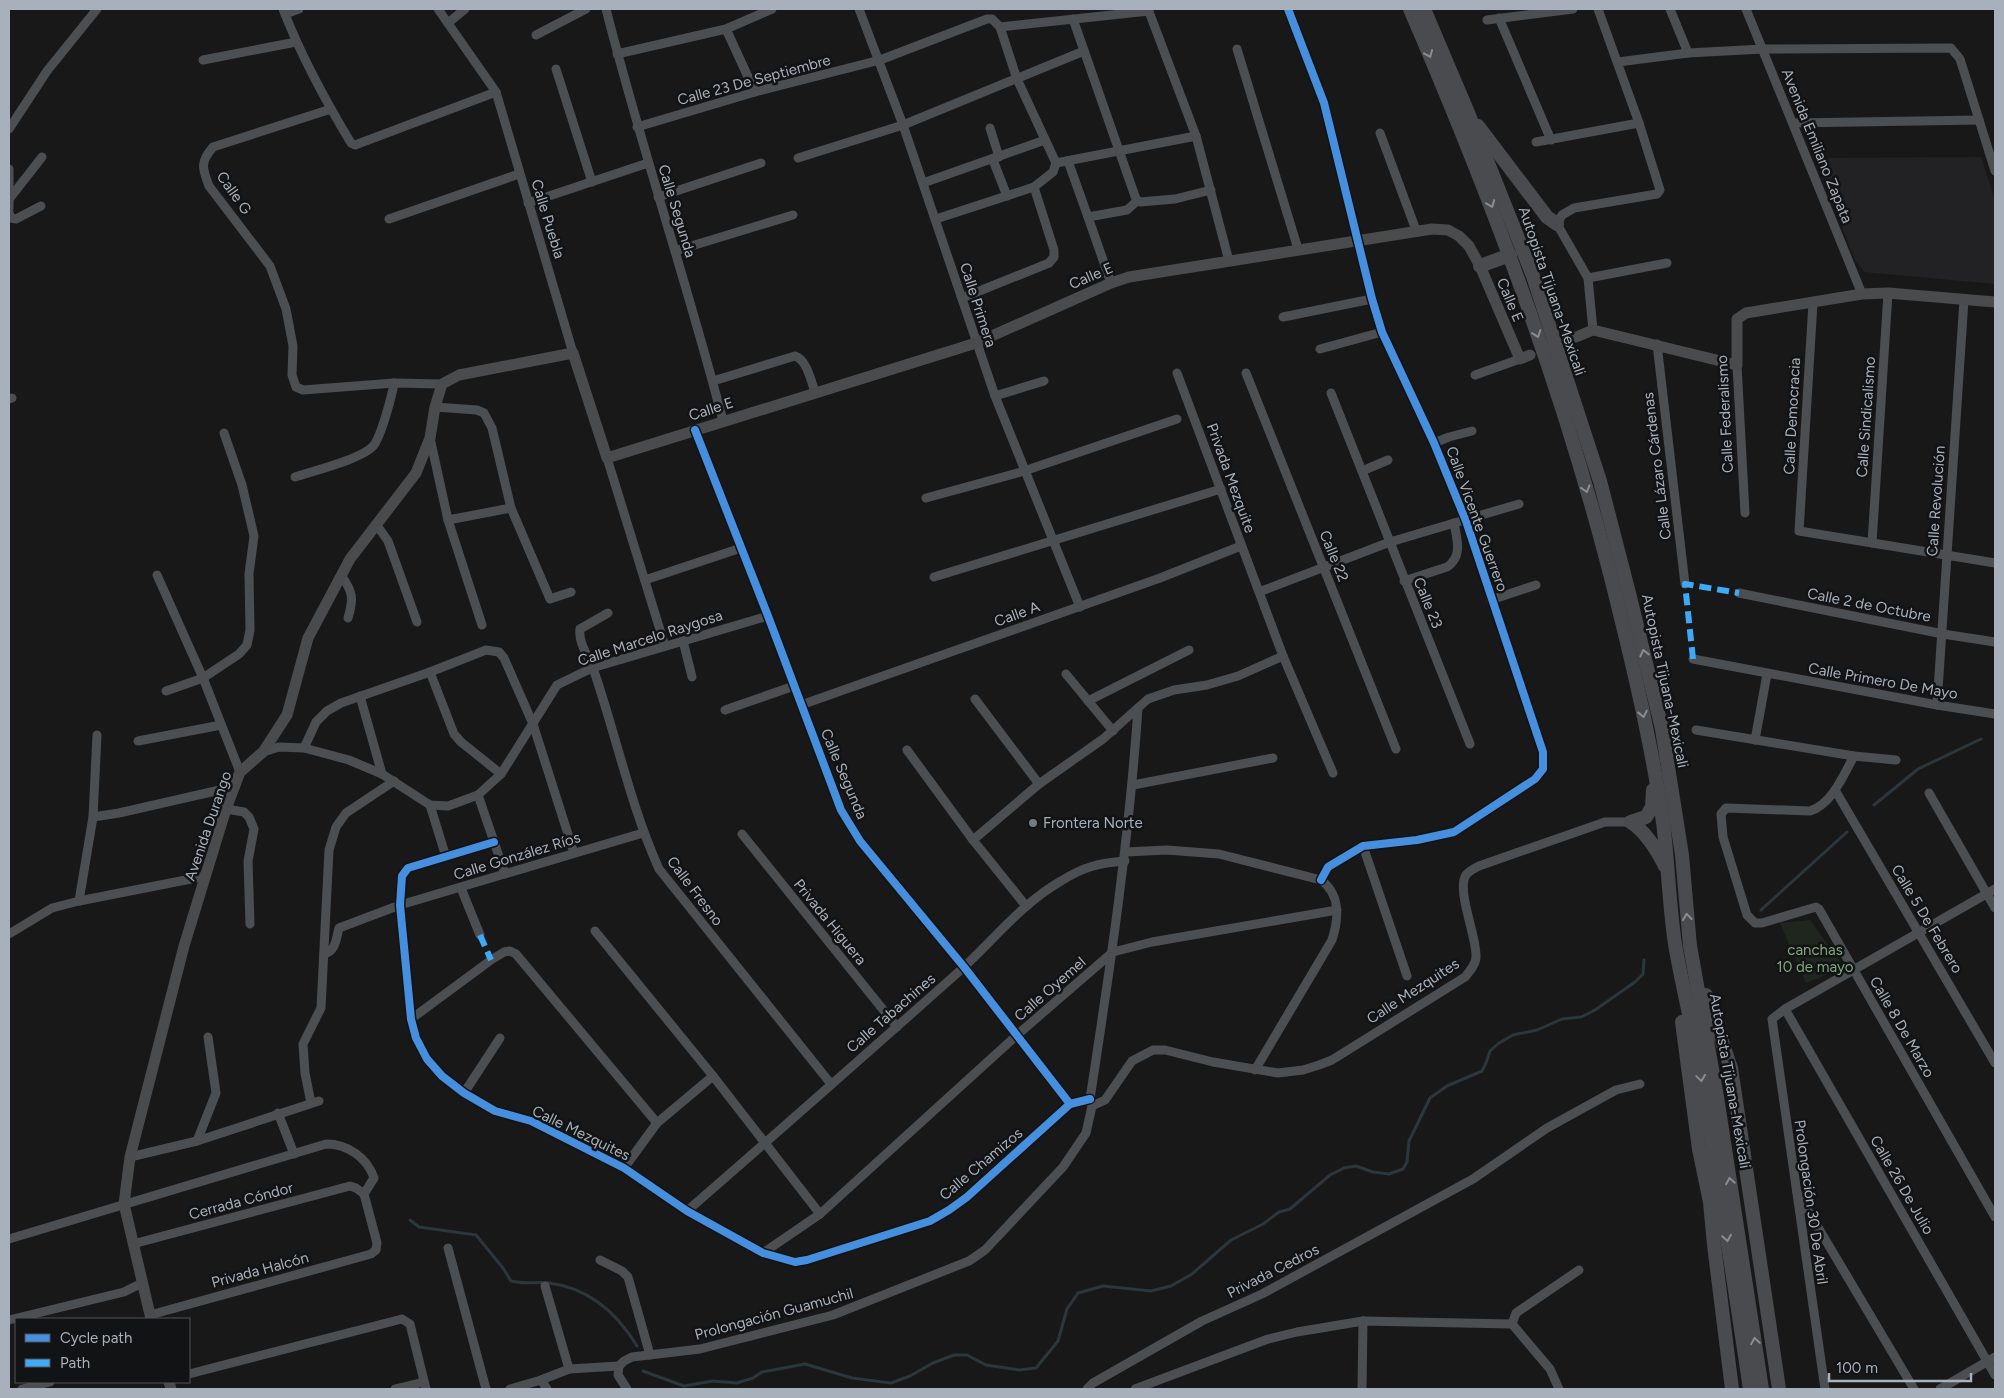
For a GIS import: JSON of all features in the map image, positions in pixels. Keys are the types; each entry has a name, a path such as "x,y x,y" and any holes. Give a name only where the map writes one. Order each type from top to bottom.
{"highway":[{"name":"Autopista Tijuana-Mexicali","path":"1410,9 1478,171 1510,254 1552,380 1599,533 1623,624 1654,770 1669,874 1675,942 1700,1068 1750,1389"},
{"name":"Autopista Tijuana-Mexicali","path":"1424,9 1469,115 1533,276 1600,481 1662,730 1682,856 1690,946 1717,1096 1762,1389"},
{"path":"1469,115 1547,216 1560,220"},
{"path":"1480,266 1510,254"},
{"path":"1632,822 1646,817 1652,806 1654,770"},
{"path":"1632,822 1640,828 1657,850 1669,874"},
{"path":"1675,942 1679,1005 1699,1149 1710,1202 1732,1389"},
{"path":"1690,946 1731,1068 1779,1389"}],"main road":[{"name":"Calle E","path":"607,458 976,343 1111,283 1129,277 1432,228 1448,230 1469,246 1525,357"},
{"path":"1813,303 1862,294 1888,293 1995,302"},
{"name":"Calle Federalismo","path":"1737,365 1737,319 1741,315 1813,303"},
{"path":"1576,337 1593,330 1657,344 1737,365"},
{"path":"442,384 459,375 572,353"},
{"name":"Calle Puebla","path":"572,353 607,458"},
{"name":"Avenida Durango","path":"151,1317 124,1204 130,1157 184,946 226,809 240,772 263,752 287,715 308,638 350,559 416,473 430,438 435,407 442,384"}],"street":[{"path":"9,129 47,71 97,9"},
{"path":"299,9 284,12 296,42 351,143 360,145 496,92"},
{"name":"Calle Puebla","path":"438,9 496,92 572,353"},
{"path":"448,23 465,9"},
{"path":"536,36 586,9"},
{"name":"Calle Segunda","path":"606,9 637,127 713,381 723,421"},
{"path":"617,54 726,29 772,9"},
{"name":"Calle Primera","path":"859,9 880,60 903,125 995,396 1080,607"},
{"name":"Calle Vicente Guerrero","path":"1288,9 1324,103 1357,240 1382,332 1434,443 1466,521 1543,752 1543,769 1525,788 1454,832 1417,840 1363,846 1328,868 1321,880"},
{"path":"1487,20 1572,9"},
{"path":"1593,330 1588,278 1560,220 1574,208 1659,192 1660,190 1639,123 1598,9"},
{"path":"1670,9 1688,53"},
{"name":"Avenida Emiliano Zapata","path":"1746,9 1862,294"},
{"path":"936,219 1034,187 1053,172 1056,163 1017,79 1000,27 1148,10 1196,136 1229,261"},
{"name":"Calle 23 De Septiembre","path":"637,127 755,92 880,60 987,19 992,18 1000,27"},
{"path":"1499,18 1550,140"},
{"path":"1073,19 1137,201"},
{"path":"726,29 755,92"},
{"path":"202,60 296,42"},
{"path":"1618,62 1688,53 1763,49 1951,48 1960,59 1995,171"},
{"path":"1237,49 1298,249"},
{"path":"798,158 903,125 1084,51"},
{"path":"556,70 592,182"},
{"name":"Calle G","path":"331,109 213,147 204,157 203,171 209,186 270,266 286,309 294,346 292,381 296,387 303,390 394,382"},
{"path":"1794,123 1979,120"},
{"path":"1536,142 1639,123"},
{"path":"990,128 1007,196"},
{"path":"1380,133 1416,230"},
{"path":"1056,163 1196,136"},
{"path":"923,183 1045,140"},
{"path":"10,198 42,157"},
{"path":"1068,161 1111,283"},
{"path":"528,203 648,163"},
{"path":"658,197 761,163"},
{"path":"9,169 9,209"},
{"path":"389,219 519,174"},
{"path":"962,298 1049,263 1054,257 1054,250 1034,187"},
{"path":"1088,217 1127,210 1137,201 1175,199 1210,190"},
{"path":"9,213 11,218 16,218 41,206"},
{"path":"675,252 793,216"},
{"path":"1588,278 1667,263"},
{"name":"Calle Sindicalismo","path":"1872,543 1888,293"},
{"path":"1283,317 1372,299"},
{"name":"Calle Revolución","path":"1937,705 1964,300"},
{"name":"Calle Democracia","path":"1813,303 1799,531 1872,543"},
{"path":"1320,349 1382,332"},
{"name":"Calle Lázaro Cárdenas","path":"1657,344 1685,584"},
{"path":"713,381 795,356 803,362 815,392"},
{"path":"1475,375 1525,357"},
{"name":"Calle Federalismo","path":"1737,365 1745,513"},
{"name":"Privada Mezquite","path":"1177,373 1283,656 1333,773"},
{"name":"Calle 22","path":"1246,373 1396,749"},
{"path":"995,396 1044,381"},
{"path":"295,477 364,454 374,445 391,397 394,382 442,384"},
{"name":"Calle 23","path":"1331,393 1470,744"},
{"path":"435,407 484,412 492,428 511,508 550,599 570,592"},
{"path":"926,498 1024,471 1177,419"},
{"name":"Calle Segunda","path":"695,430 841,810 849,825 1070,1104"},
{"path":"1434,443 1472,431"},
{"path":"166,691 203,678 239,654 247,645 250,630 249,574 254,536 242,485 224,433"},
{"path":"430,438 448,520 482,625"},
{"name":"Calle Puebla","path":"607,458 665,646"},
{"path":"1362,471 1388,460"},
{"path":"934,577 1221,488"},
{"path":"1259,592 1390,542 1519,504"},
{"path":"448,520 511,508"},
{"path":"1404,581 1447,567 1453,563 1457,557 1458,550 1454,523"},
{"path":"376,524 388,541 417,622"},
{"path":"1872,543 1995,563"},
{"name":"Calle A","path":"801,705 1080,607 1241,546"},
{"path":"645,580 741,548"},
{"path":"157,575 203,678 240,772"},
{"path":"341,575 350,589 353,602 348,618"},
{"path":"1491,600 1536,585"},
{"name":"Calle 2 de Octubre","path":"1738,593 1943,634 1995,642"},
{"name":"Calle Fresno","path":"608,613 580,629 579,638 592,668 643,833 659,869 831,1084"},
{"name":"Calle Marcelo Raygosa","path":"430,805 448,806 478,794 501,774 557,685 592,668 768,616"},
{"path":"683,641 692,677"},
{"path":"304,748 316,722 327,710 486,650 499,652 504,658 533,724 574,853"},
{"path":"1088,701 1189,650"},
{"path":"972,840 1039,784 1113,731 1148,699 1161,694 1238,676 1283,656"},
{"name":"Calle Primero De Mayo","path":"1693,659 1937,705 1995,714"},
{"path":"430,672 454,734 461,742 501,774"},
{"path":"1066,674 1113,731"},
{"path":"1755,740 1767,674"},
{"path":"725,710 794,686"},
{"path":"360,696 382,774"},
{"path":"975,699 1039,784"},
{"name":"Prolongación Guamuchil","path":"619,1366 632,1357 700,1349 833,1315 969,1261 985,1250 1063,1167 1086,1133 1113,952 1125,856 1133,785 1138,708"},
{"path":"138,741 221,725"},
{"path":"1696,730 1854,756 1896,760"},
{"path":"79,901 93,817 97,735"},
{"path":"263,752 279,747 304,748 349,760 382,774 430,805 446,857 494,842"},
{"path":"907,750 972,840 1026,906"},
{"path":"1835,790 1854,756"},
{"path":"1133,785 1273,758"},
{"path":"130,1157 197,1140 315,1102 305,1074 302,1044 321,1008 329,850 336,828 346,813 394,781"},
{"path":"93,817 119,813 233,787"},
{"name":"Calle 8 De Marzo","path":"1835,790 1824,804 1810,811 1726,808 1723,810 1721,814 1723,837 1747,915 1755,923 1762,923 1816,907 1995,1217"},
{"name":"Calle 5 De Febrero","path":"1835,790 1995,1063"},
{"path":"1929,793 1991,891 1995,908"},
{"path":"478,794 505,874"},
{"path":"226,809 244,812 253,823 254,829 248,861 250,924"},
{"name":"Calle Mezquites","path":"1091,1102 1105,1100 1132,1061 1153,1050 1165,1050 1213,1062 1278,1073 1303,1070 1325,1063 1465,977 1472,969 1476,958 1463,889 1466,876 1472,870 1605,822 1632,822"},
{"name":"Calle González Ríos","path":"324,954 330,953 334,948 339,928 400,905 643,833"},
{"name":"Privada Higuera","path":"742,834 897,1027"},
{"path":"1363,846 1407,976"},
{"name":"Calle Tabachines","path":"688,1211 964,968 1026,906 1060,882 1085,868 1125,856 1167,850 1220,854 1321,880"},
{"name":"Calle Mezquites","path":"446,857 408,868 402,876 400,905 411,1019 416,1038 427,1059 442,1076 464,1094 495,1112 531,1121 560,1134 624,1168 688,1211 763,1253 796,1262"},
{"path":"9,934 52,908 206,876"},
{"path":"1255,1070 1332,940 1338,922 1337,910 1334,894 1329,886 1321,880"},
{"path":"461,888 480,935"},
{"path":"1785,1010 1991,891"},
{"name":"Calle Oyemel","path":"763,1253 820,1214 1017,1035 1113,952 1152,942 1337,910"},
{"path":"595,931 713,1076 820,1214"},
{"path":"411,1019 491,960 504,952 510,951 516,954 657,1123"},
{"name":"Prolongación 30 De Abril","path":"1785,1010 1772,1019 1794,1188 1825,1389"},
{"name":"Calle 26 De Julio","path":"1785,1010 1992,1360 1995,1375"},
{"path":"197,1140 216,1093 208,1037"},
{"path":"464,1094 500,1038"},
{"path":"624,1168 657,1123 713,1076"},
{"name":"Privada Cedros","path":"1087,1389 1094,1383 1202,1320 1262,1294 1473,1179 1547,1128 1616,1090 1640,1084"},
{"name":"Calle Chamizos","path":"796,1262 808,1260 930,1221 967,1197 1070,1104 1091,1102"},
{"path":"278,1113 294,1154"},
{"path":"9,1239 326,1144 336,1144 353,1151 371,1170 374,1178 371,1184 360,1191"},
{"name":"Cerrada Cóndor","path":"133,1244 350,1186 360,1191"},
{"path":"1794,1188 1914,1389"},
{"name":"Privada Halcón","path":"151,1317 371,1254 376,1250 377,1243 360,1191"},
{"path":"448,1248 486,1389"},
{"path":"600,1260 622,1271 628,1277 650,1354"},
{"path":"1512,1324 1516,1313 1579,1270"},
{"path":"17,1318 124,1292 142,1283"},
{"path":"545,1286 568,1369"},
{"path":"190,1374 402,1318 410,1324 425,1385 395,1389"},
{"path":"1362,1389 1363,1320"},
{"path":"1135,1389 1268,1339 1363,1320 1512,1324 1550,1368 1559,1389"},
{"path":"1940,1389 1992,1360"},
{"path":"510,1389 541,1380 568,1369 619,1366 618,1375 627,1389"},
{"path":"1822,1373 1830,1389"},
{"path":"541,1380 547,1389"},
{"path":"22,1389 46,1383"}],"shaded area":[{"path":"1981,157 1995,200 1995,284 1864,272 1855,260 1815,158"}],"green space":[{"name":"canchas 10 de mayo","path":"1810,920 1842,964 1831,973 1806,983 1780,923"}],"waterway":[{"path":"1874,805 1918,769 1981,739"},
{"path":"1761,910 1847,832"},
{"path":"643,1371 684,1386 713,1381 737,1383 753,1378 762,1372 805,1364 852,1378 891,1383 954,1355 967,1355 986,1365 1019,1370 1036,1368 1058,1341 1067,1309 1078,1293 1103,1286 1151,1291 1171,1286 1192,1274 1231,1240 1263,1224 1279,1212 1290,1209 1330,1175 1344,1168 1356,1166 1373,1172 1389,1174 1403,1169 1407,1162 1409,1141 1430,1098 1447,1086 1482,1071 1490,1051 1513,1035 1537,1030 1562,1019 1581,1017 1595,1010 1635,982 1643,974 1644,960"},
{"path":"410,1220 419,1227 476,1235 503,1268 511,1281 563,1286 589,1296 611,1313 637,1346"}],"tunnel":[{"path":"1548,348 1576,337"}],"marked path":[{"path":"1693,659 1685,584 1739,593"},
{"path":"480,935 491,960"}],"cycle path":[{"path":"1288,9 1324,103 1372,299 1382,332 1434,443 1466,521 1543,752 1543,769 1535,779 1454,832 1417,840 1363,846 1328,867 1321,880"},
{"path":"695,430 841,810 860,841 964,967 1070,1104"},
{"path":"494,842 408,868 402,876 400,905 411,1019 416,1038 427,1059 442,1076 464,1093 495,1111 531,1121 624,1168 687,1211 763,1253 795,1262 807,1260 930,1221 967,1197 1070,1104 1090,1099"}],"place":[{"name":"Frontera Norte","path":"1033,823"}]}
